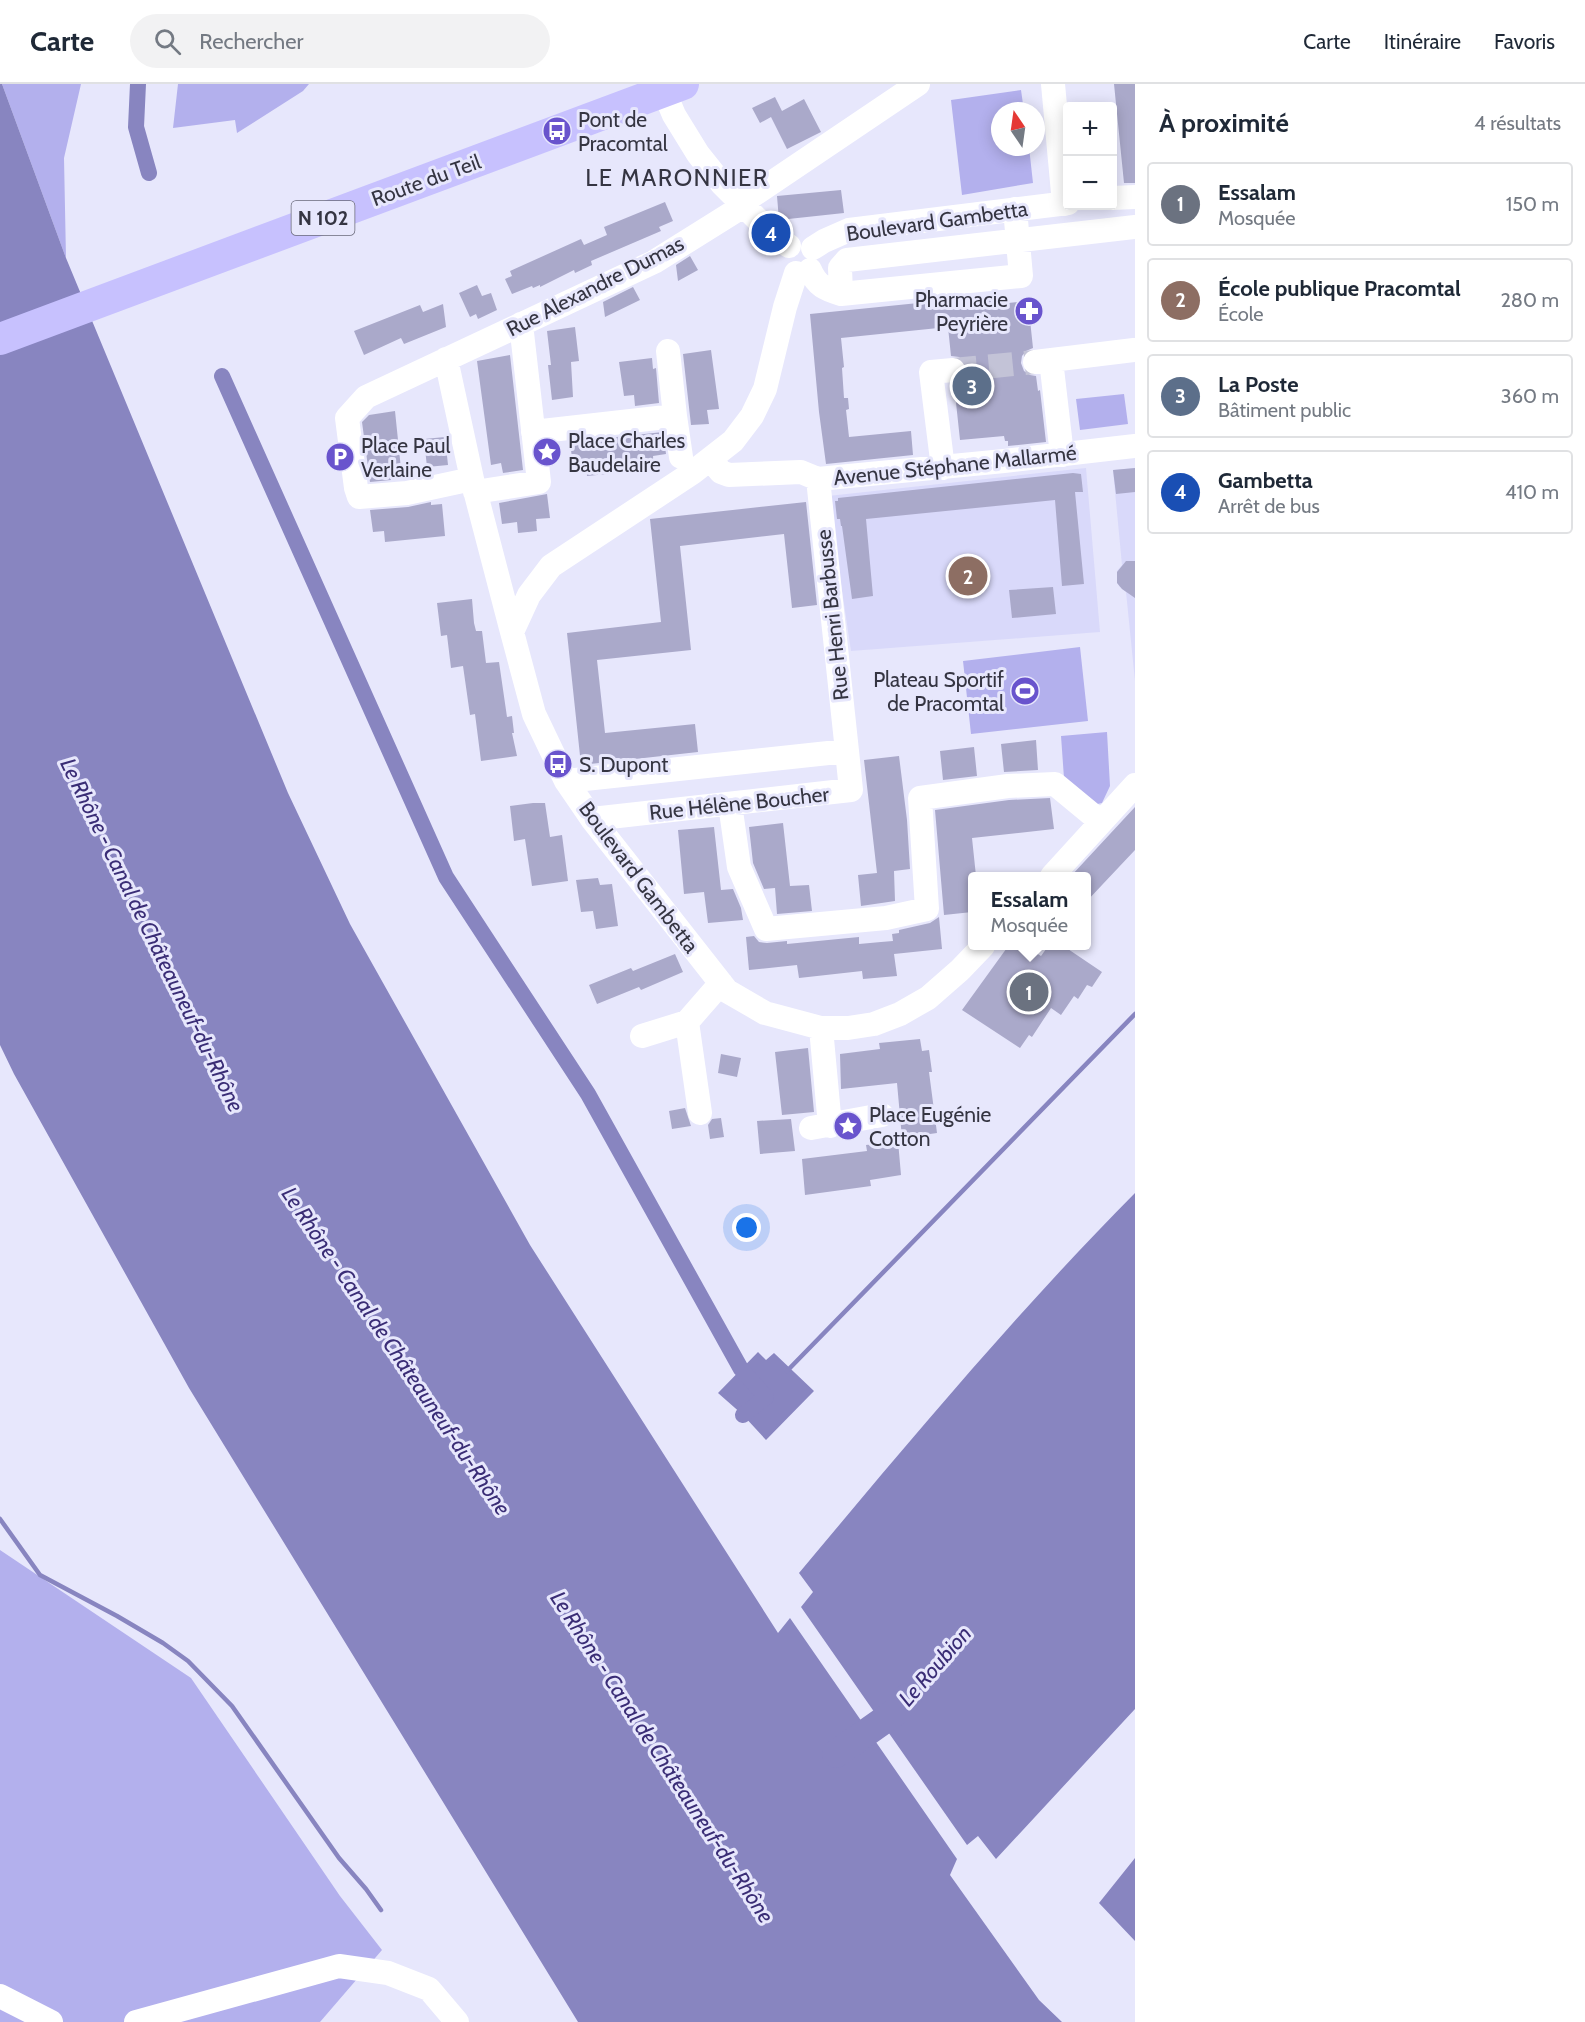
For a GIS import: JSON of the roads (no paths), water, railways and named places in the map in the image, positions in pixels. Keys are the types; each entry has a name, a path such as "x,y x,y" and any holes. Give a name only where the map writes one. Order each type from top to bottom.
{"main road":[{"name":"Route du Teil","path":"0,339 683,84"}],"street":[{"path":"661,84 674,115 698,154 722,184 771,233 789,246 784,259 788,268 807,264"},
{"name":"Rue Alexandre Dumas","path":"446,359 654,262 918,84"},
{"name":"Boulevard Gambetta","path":"1053,84 1063,176"},
{"path":"1117,198 1135,197"},
{"name":"Boulevard Gambetta","path":"807,264 824,241 849,230 1063,204"},
{"path":"807,264 814,280 821,287 841,294 1021,276 1015,209"},
{"path":"841,294 840,268 847,260 1135,227"},
{"path":"513,632 529,595 551,566 711,460 733,441 760,402 771,372 785,307 807,264"},
{"path":"446,359 366,397 346,418 356,488 360,497 473,485 539,482 521,324"},
{"path":"1062,455 1043,361 1134,350"},
{"path":"668,351 681,457"},
{"name":"Boulevard Gambetta","path":"446,359 473,485 534,714 566,781 592,819 727,991 765,1013 820,1028 848,1028 874,1024 900,1014 928,998 978,950"},
{"path":"942,468 931,372 953,370"},
{"path":"533,432 675,416"},
{"name":"Avenue Stéphane Mallarmé","path":"711,460 721,472 729,475 801,471 818,479 942,468 1135,446"},
{"name":"Rue Henri Barbusse","path":"818,479 847,751"},
{"name":"Rue Hélène Boucher","path":"566,781 847,751 851,790 592,819"},
{"path":"730,804 739,867 766,929 886,918 927,909 920,798 1008,786 1055,784 1101,822"},
{"path":"1056,872 1135,785"},
{"path":"642,1036 687,1022 721,983"},
{"path":"687,1022 700,1113"},
{"path":"820,1028 820,1127 882,1115"},
{"path":"136,2022 339,1966 388,1973 429,1989 457,2022"},
{"path":"0,1996 51,2022"}],"water":[{"name":"Le Rhône - Canal de Châteauneuf-du-Rhône","path":"0,84 2,84 66,258 288,793 350,924 530,1245 778,1633 790,1618 957,1859 950,1875 1039,2000 1062,2022 578,2022 189,1388 14,1074 0,1045"},
{"path":"1135,1193 1135,1709 996,1859 978,1836 967,1845 801,1607 813,1592 799,1573 1005,1332"},
{"path":"758,1352 766,1360 774,1353 814,1391 766,1440 718,1393"},
{"path":"1135,1858 1135,1941 1099,1903"}],"waterway":[{"path":"138,84 136,127 149,173"},
{"path":"222,376 446,877 588,1094 741,1369 766,1397 743,1415"},
{"path":"787,1371 1135,1014"},
{"path":"0,1519 40,1575 163,1643 188,1661 232,1706 339,1858 381,1910"},
{"name":"Le Roubion","path":"836,1754 894,1713 908,1697"}],"tunnel":[{"path":"953,370 1035,362"}],"place":[{"name":"Pont de Pracomtal","path":"557,131"},
{"name":"Gambetta","path":"771,233"},
{"name":"Pharmacie Peyrière","path":"1029,311"},
{"name":"La Poste","path":"972,386"},
{"name":"Place Charles Baudelaire","path":"547,452"},
{"name":"Place Paul Verlaine","path":"340,457"},
{"name":"École publique Pracomtal","path":"968,576"},
{"name":"Plateau Sportif de Pracomtal","path":"1025,691"},
{"name":"S. Dupont","path":"558,764"},
{"name":"Essalam","path":"1029,992"},
{"name":"Place Eugénie Cotton","path":"848,1126"}],"district":[{"name":"LE MARONNIER","path":"677,177"}]}
